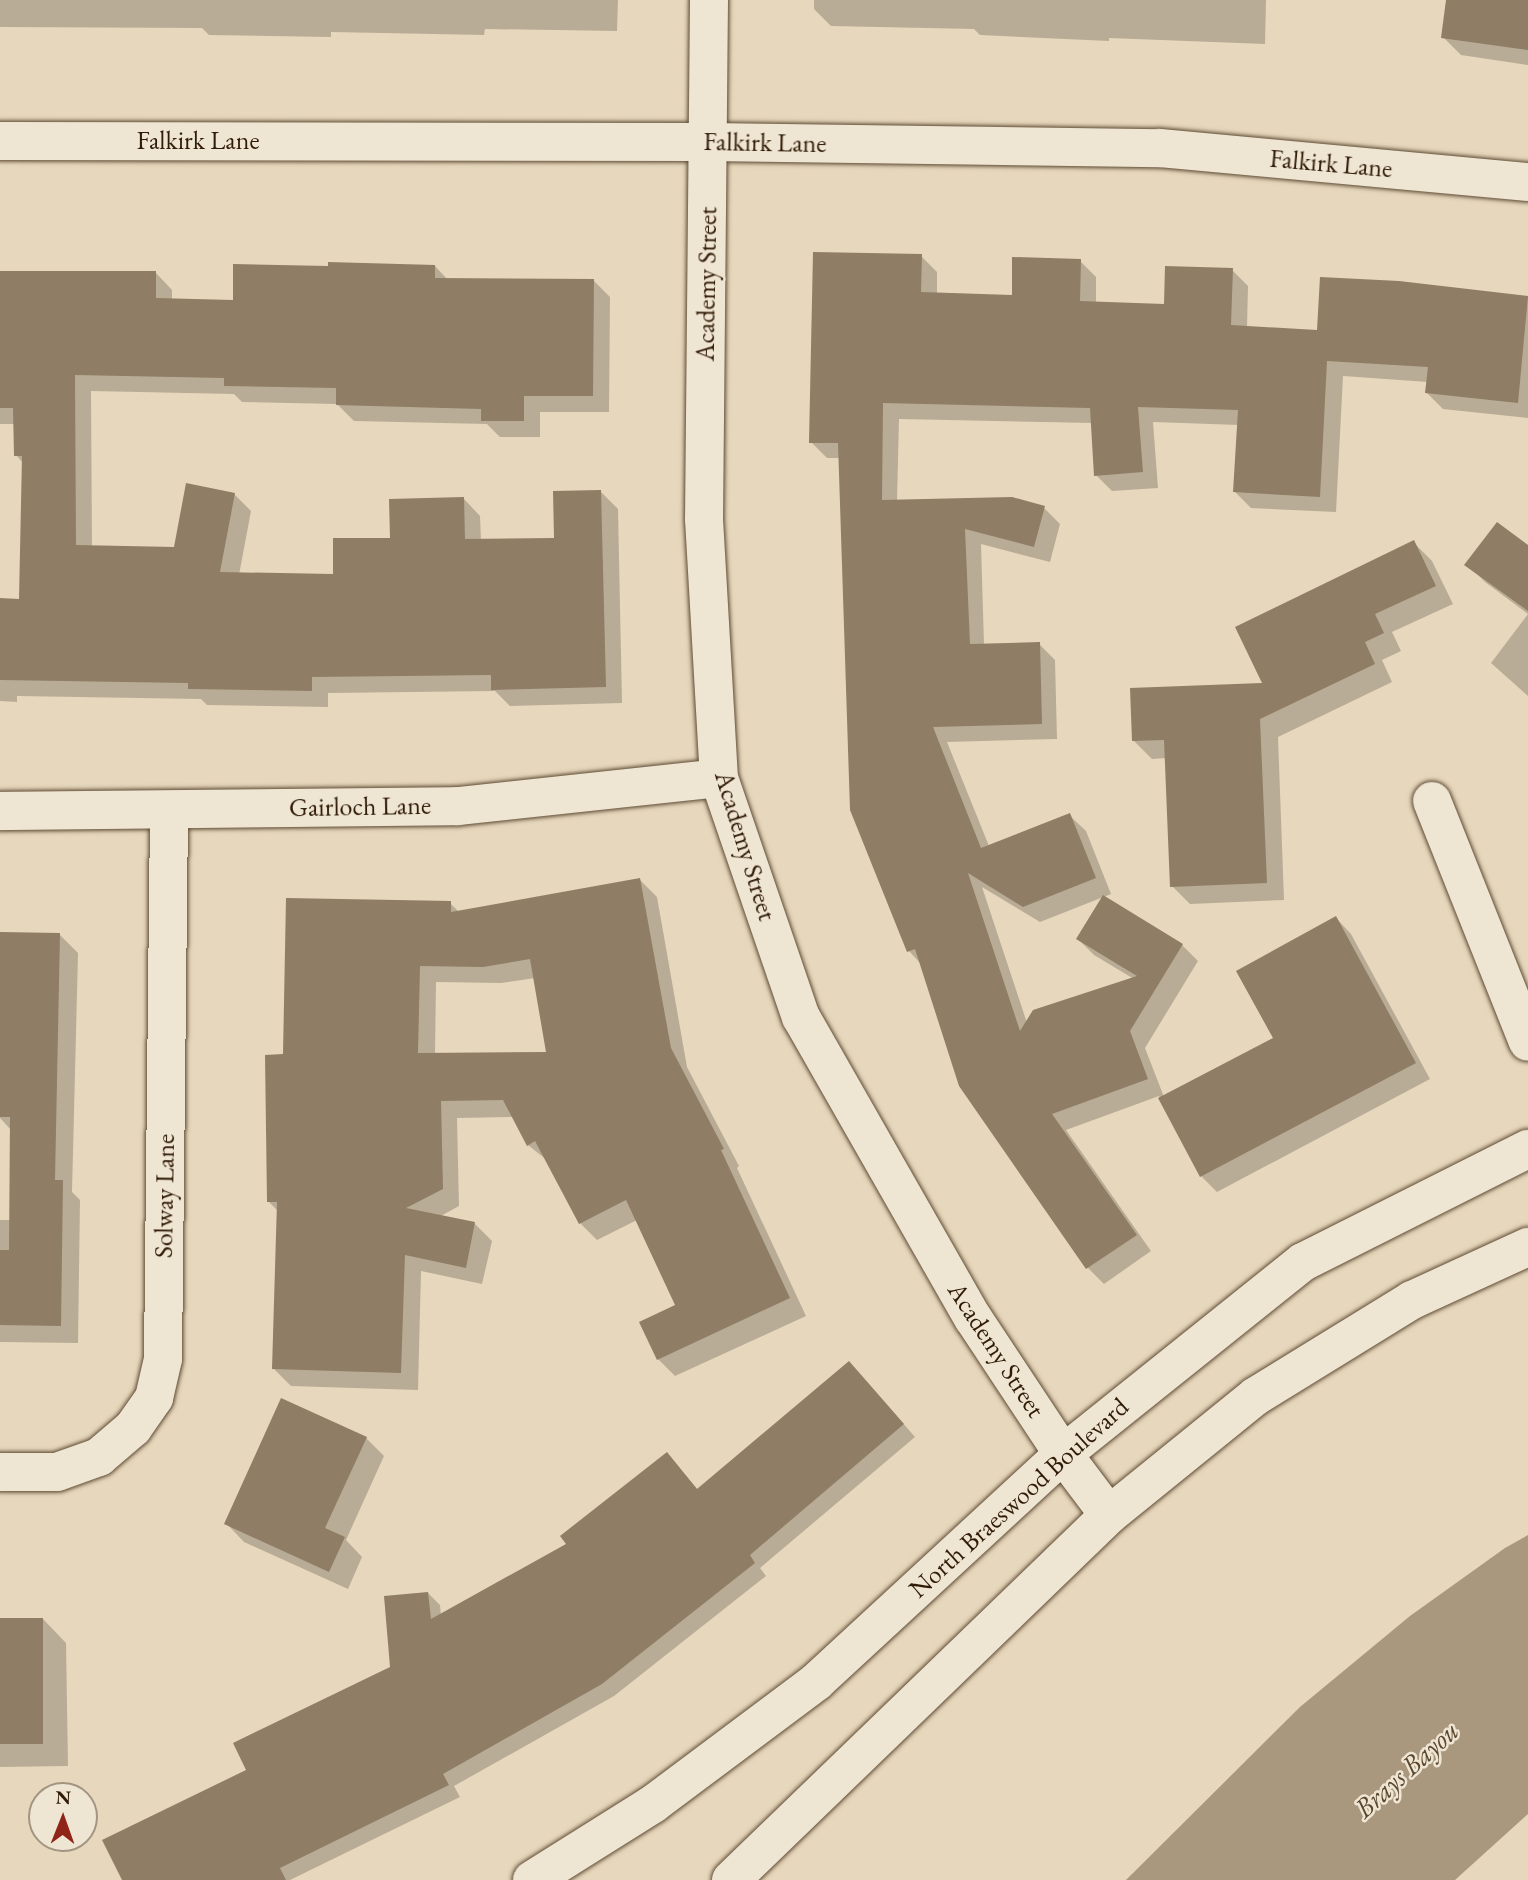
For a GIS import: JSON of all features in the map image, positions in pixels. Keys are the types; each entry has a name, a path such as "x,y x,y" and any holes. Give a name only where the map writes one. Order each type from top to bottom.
{"street":[{"name":"Academy Street","path":"709,0 704,519 719,778 801,1017 973,1318 1063,1454 1109,1514"},
{"name":"Falkirk Lane","path":"0,141 709,142 1160,148 1528,182"},
{"name":"Gairloch Lane","path":"0,811 457,806 719,778"},
{"path":"1432,801 1528,1042"},
{"name":"Solway Lane","path":"0,1472 57,1472 99,1457 133,1428 153,1398 157,1385 163,1359 169,811"},
{"name":"North Braeswood Boulevard","path":"532,1880 653,1804 816,1682 1063,1454 1303,1262 1528,1149"},
{"path":"731,1880 1109,1514 1256,1396 1412,1300 1528,1247"}],"water":[{"name":"Brays Bayou","path":"1528,1535 1528,1814 1455,1880 1126,1880 1300,1707 1410,1616 1505,1548"}],"building":[{"path":"1446,0 1528,0 1528,50 1441,38"},
{"path":"813,252 922,254 921,292 1012,295 1012,257 1081,259 1080,301 1164,304 1165,266 1233,268 1231,325 1317,330 1320,277 1399,281 1528,296 1518,403 1425,393 1428,367 1327,361 1320,497 1233,492 1238,410 1138,407 1143,472 1094,476 1090,408 883,403 882,500 1012,497 1045,506 1034,547 965,529 970,644 1040,642 1042,724 933,727 981,848 1070,813 1096,878 1023,907 968,873 1020,1031 1033,1010 1137,976 1076,939 1103,895 1183,944 1130,1031 1148,1079 1052,1114 1137,1235 1086,1269 959,1086 915,949 907,952 850,810 838,443 809,443"},
{"path":"328,262 435,265 435,278 594,279 593,396 524,396 524,421 481,421 481,409 336,405 336,388 224,386 224,378 75,375 76,545 174,547 186,483 235,493 220,572 333,574 333,538 390,538 389,499 464,497 465,539 554,538 553,491 601,490 606,687 491,690 491,675 312,677 312,691 188,689 188,683 0,680 0,598 19,599 22,456 14,456 13,408 0,408 0,271 156,271 156,298 233,300 233,264 328,266"},
{"path":"1497,522 1528,545 1528,611 1464,565"},
{"path":"1414,540 1436,586 1375,614 1384,633 1365,642 1375,664 1260,719 1267,883 1170,887 1164,740 1132,741 1130,688 1262,683 1235,627"},
{"path":"640,878 671,1048 724,1149 721,1150 790,1298 657,1360 639,1322 675,1305 626,1200 579,1224 535,1141 527,1146 503,1100 441,1101 443,1189 406,1208 475,1222 466,1268 405,1255 401,1373 272,1369 277,1202 267,1202 265,1055 283,1054 286,898 451,901 451,912","holes":["530,959 546,1052 418,1053 420,966 483,967"]},
{"path":"1336,916 1416,1063 1200,1177 1158,1098 1273,1038 1236,971"},
{"path":"0,932 60,933 55,1180 63,1180 61,1326 0,1325 0,1250 9,1250 10,1117 0,1117"},
{"path":"849,1361 904,1424 750,1555 755,1563 602,1684 443,1774 449,1785 280,1868 286,1880 122,1880 102,1840 246,1770 233,1743 390,1667 384,1596 428,1592 431,1619 566,1544 560,1536 667,1452 697,1489"},
{"path":"281,1398 367,1437 325,1528 345,1537 329,1572 224,1524"},
{"path":"0,1618 43,1618 43,1744 0,1744"}]}
